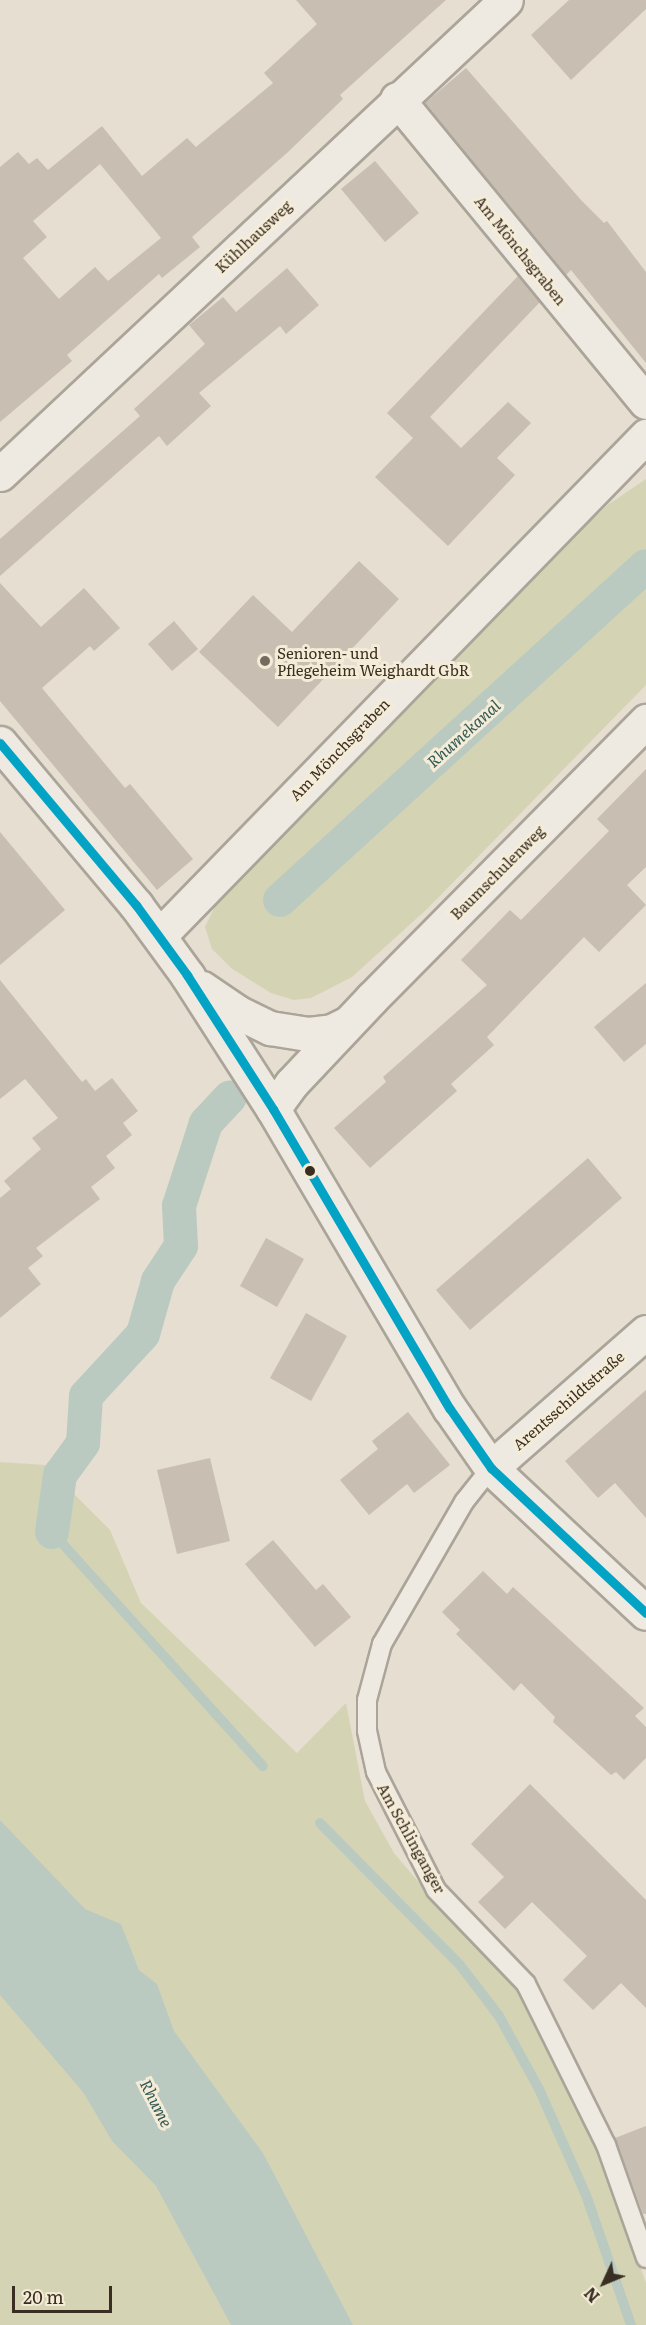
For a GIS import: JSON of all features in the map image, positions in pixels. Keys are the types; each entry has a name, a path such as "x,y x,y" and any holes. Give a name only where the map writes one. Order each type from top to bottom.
{"street":[{"name":"Kühlhausweg","path":"0,474 397,99 507,0"},
{"name":"Am Mönchsgraben","path":"397,99 646,402"},
{"name":"Am Mönchsgraben","path":"160,935 646,436"},
{"name":"Baumschulenweg","path":"273,1109 348,1023 646,721"},
{"path":"0,743 160,935 273,1109 450,1409 491,1468 646,1613"},
{"name":"Baumschulenweg","path":"187,975 214,998 270,1028 309,1034 332,1031 348,1023"},
{"name":"Arentsschildtstraße","path":"491,1468 646,1332"}],"lane":[{"name":"Am Schlinganger","path":"491,1468 464,1502 382,1644 367,1700 367,1731 376,1772 436,1890 526,1984 606,2145 646,2258"}],"green space":[{"path":"646,479 646,685 428,908 352,977 311,998 294,1000 271,993 231,968 212,949 205,927 220,896 568,541 609,504"},
{"path":"0,1462 45,1465 110,1530 141,1603 297,1753 346,1703 365,1801 394,1853 433,1899 517,1986 597,2147 646,2283 646,2325 0,2325"}],"water":[{"name":"Rhume","path":"0,1820 85,1909 121,1924 139,1970 157,1984 174,2031 263,2153 353,2325 231,2325 156,2186 112,2141 83,2092 0,1995"}],"building":[{"path":"296,0 446,0 340,95 343,99 288,152 192,237 200,247 162,278 159,274 67,355 72,361 0,422 0,167 18,152 29,164 37,158 48,170 102,126 142,176 187,138 196,147 273,83 264,73 317,24","holes":["100,164 161,238 108,281 95,267 59,299 23,258 47,237 33,221"]},
{"path":"569,0 646,0 646,9 571,80 531,35"},
{"path":"466,68 581,200 604,223 607,221 646,272 646,363 571,270 566,275 425,103"},
{"path":"375,161 419,213 385,242 341,189"},
{"path":"287,268 319,305 286,334 280,326 199,393 211,406 167,446 159,436 0,576 0,539 140,416 134,409 205,344 189,325 223,297 236,312"},
{"path":"518,276 540,302 430,417 461,448 508,402 531,423 497,458 515,475 448,546 375,477 413,438 387,413"},
{"name":"Senioren- und Pflegeheim Weighardt GbR","path":"359,561 399,599 278,727 199,652 253,595 292,632"},
{"path":"0,583 41,627 84,588 120,628 94,651 90,646 42,688 125,788 130,784 193,859 157,890 0,701"},
{"path":"174,621 198,649 172,671 148,644"},
{"path":"646,769 646,867 627,885 646,905 599,952 584,937 487,1037 494,1045 451,1084 457,1091 370,1168 334,1128 386,1082 383,1077 487,985 461,960 510,910 521,920 609,831 597,819"},
{"path":"0,832 65,910 0,965"},
{"path":"0,980 82,1082 86,1079 95,1091 112,1078 138,1111 123,1123 132,1135 106,1156 115,1168 91,1187 100,1199 36,1248 43,1256 28,1268 41,1284 0,1318 0,1198 11,1189 4,1181 41,1149 32,1138 58,1118 25,1079 0,1099"},
{"path":"646,983 646,1044 624,1062 594,1027"},
{"path":"588,1158 622,1198 470,1330 436,1290"},
{"path":"266,1238 304,1259 277,1307 240,1286"},
{"path":"306,1313 347,1336 311,1401 270,1378"},
{"path":"646,1390 646,1518 615,1483 598,1498 565,1461"},
{"path":"408,1412 450,1465 414,1493 407,1484 369,1515 340,1480 378,1449 372,1441"},
{"path":"210,1458 230,1541 177,1554 157,1470"},
{"path":"273,1540 316,1590 323,1584 351,1617 315,1647 245,1564"},
{"path":"483,1571 507,1594 513,1587 644,1708 635,1716 646,1727 646,1758 624,1780 616,1772 611,1775 553,1722 555,1717 521,1683 514,1691 456,1634 460,1630 442,1612"},
{"path":"530,1784 646,1900 646,2008 621,1983 593,2010 563,1980 587,1956 532,1902 505,1929 478,1902 504,1877 471,1844"},
{"path":"646,2126 646,2214 643,2214 615,2138"}],"waterway":[{"name":"Rhumekanal","path":"280,900 646,566"},
{"name":"Rhumekanal","path":"52,1532 60,1475 83,1443 86,1396 143,1334 158,1281 181,1246 179,1206 206,1123 230,1097"},
{"path":"52,1532 263,1766"},
{"path":"320,1823 460,1965 499,2016 539,2089 586,2195 631,2325"}],"transit line":[{"path":"0,743 136,905 187,975 273,1109 450,1409 491,1468 646,1613"}],"place":[{"name":"Senioren- und Pflegeheim Weighardt GbR","path":"265,661"}]}
